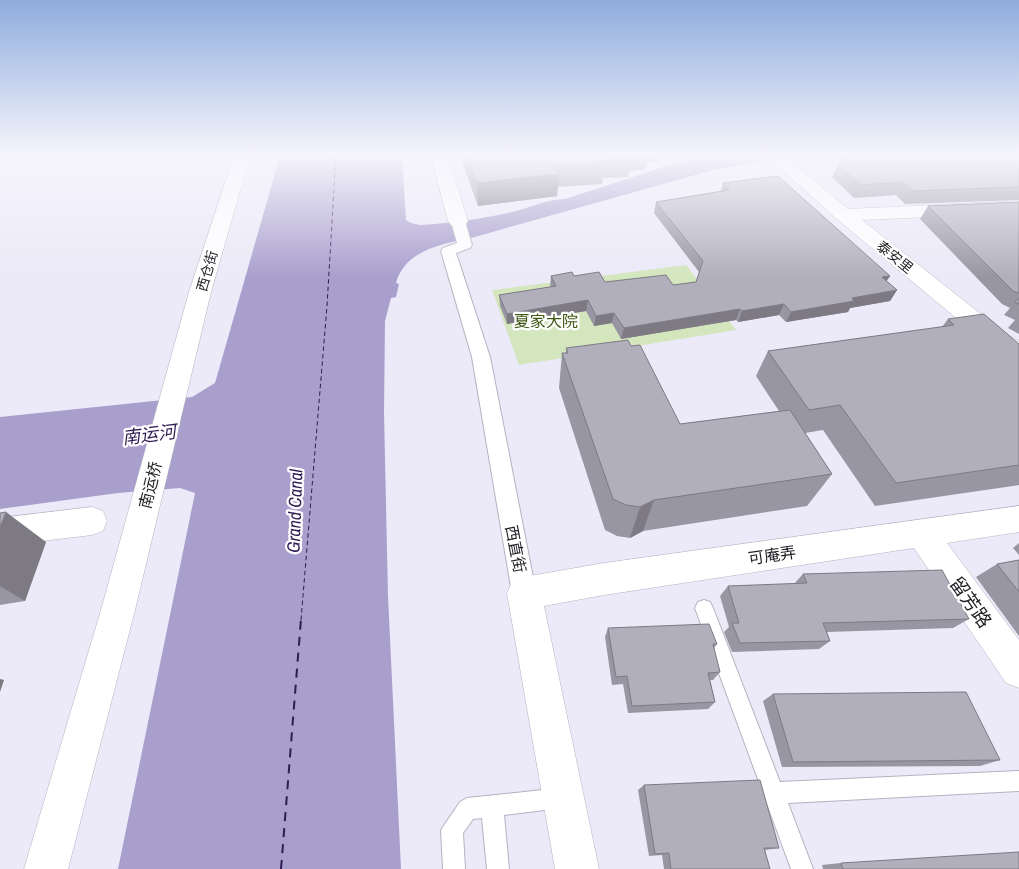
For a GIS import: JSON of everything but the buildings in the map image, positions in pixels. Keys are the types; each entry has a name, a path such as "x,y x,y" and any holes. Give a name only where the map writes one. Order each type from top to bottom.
{"street":[{"name":"西仓街","path":"174,387 208,263 229,197"},
{"path":"451,197 458,220"},
{"name":"泰安里","path":"823,197 993,336 1019,354"},
{"path":"844,215 1019,208"},
{"name":"西直街","path":"458,220 465,245 448,251 481,357 577,869"},
{"name":"南运桥","path":"46,869 141,525 174,387"},
{"name":"可庵弄","path":"524,593 604,579 1019,519"},
{"path":"0,532 92,521"},
{"name":"留芳路","path":"922,534 1019,670"}],"lane":[{"path":"704,608 802,869"},
{"path":"774,793 1019,781"},
{"path":"454,869 452,830 467,809 564,798"},
{"path":"492,806 498,869"}],"green space":[{"name":"夏家大院","path":"686,265 736,330 519,365 492,290"}],"water":[{"path":"268,197 405,197 406,220 420,225 489,217 573,197 619,197 426,250 407,263 396,283 399,284 396,297 391,298 385,321 384,413 388,596 401,869 118,869 195,493 180,488 118,493 0,509 0,417 192,397 215,383"}],"ferry route":[{"path":"301,620 327,306 334,197"},
{"path":"281,869 301,619"}],"water label":[{"name":"南运河","path":"149,435"},
{"name":"Grand Canal","path":"295,511"}]}
